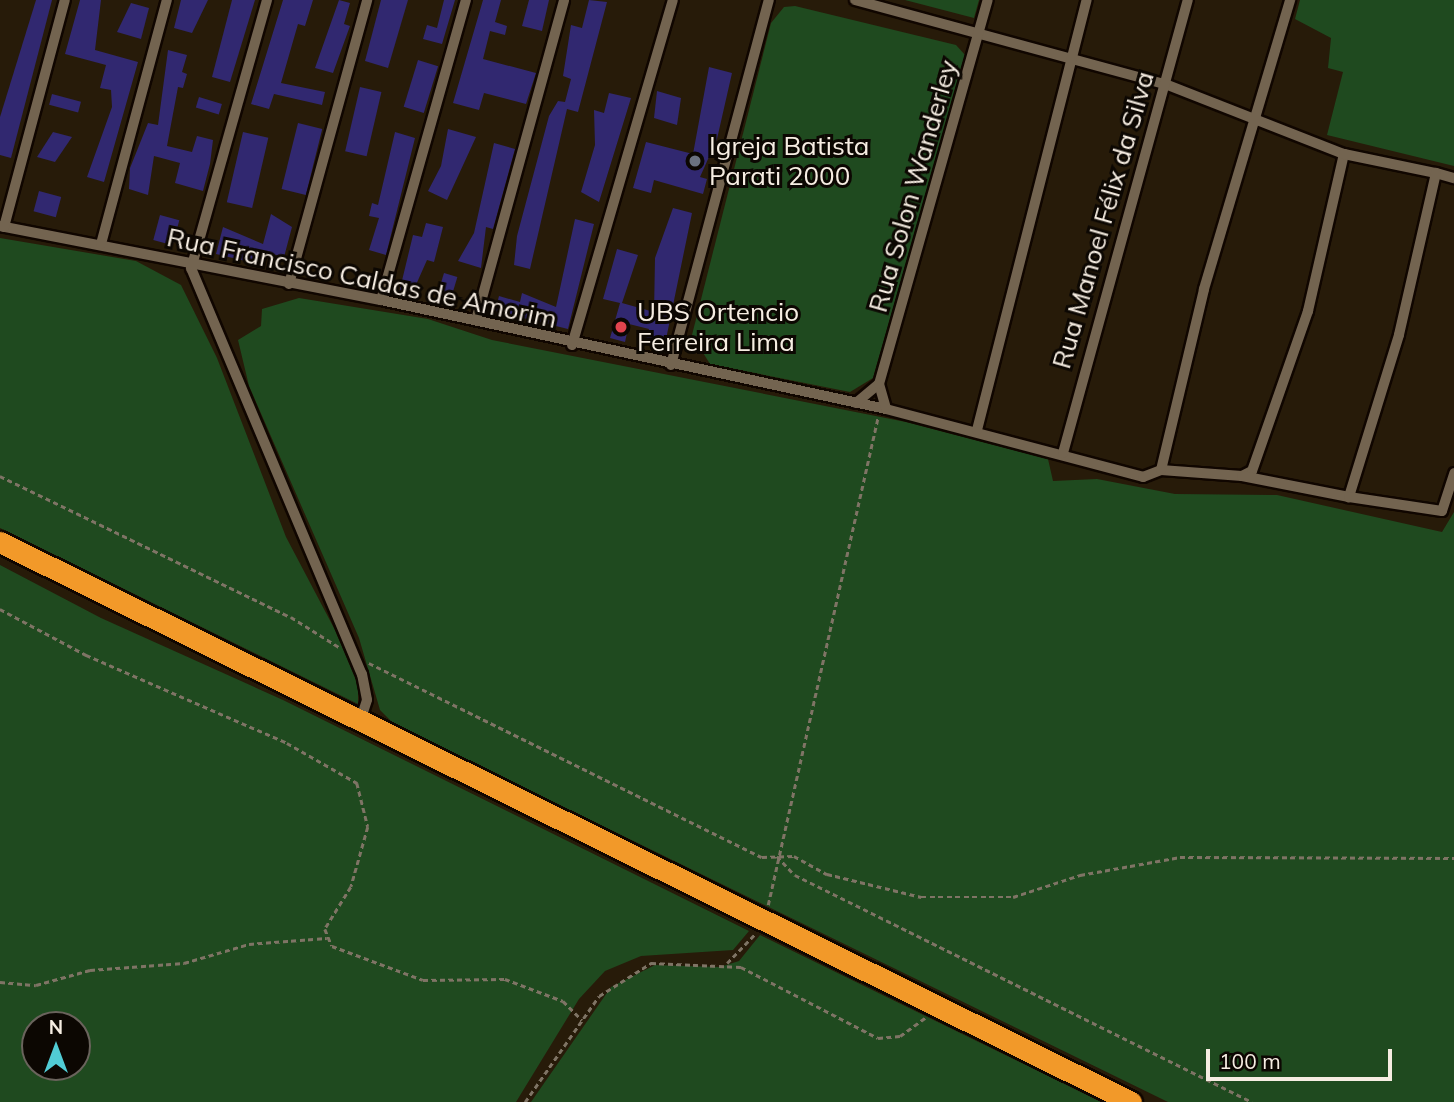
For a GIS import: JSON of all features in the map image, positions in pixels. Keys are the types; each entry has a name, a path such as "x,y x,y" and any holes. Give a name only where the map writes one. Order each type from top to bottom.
{"highway":[{"path":"0,542 361,718 1131,1102"}],"street":[{"path":"2,227 65,0"},
{"path":"101,244 167,0"},
{"path":"267,0 191,268 354,656 366,692 361,718"},
{"path":"289,284 367,0"},
{"path":"381,300 466,0"},
{"path":"476,320 564,0"},
{"path":"572,345 673,0"},
{"path":"671,366 769,0"},
{"path":"855,0 1165,85 1344,154 1454,178"},
{"name":"Rua Solon Wanderley","path":"879,384 989,0"},
{"path":"977,430 1087,0"},
{"name":"Rua Manoel Félix da Silva","path":"1063,453 1188,0"},
{"path":"1161,471 1204,289 1290,0"},
{"path":"1242,476 1261,450 1308,310 1344,154"},
{"path":"1349,497 1399,335 1436,173"},
{"name":"Rua Francisco Caldas de Amorim","path":"2,227 101,244 191,268 381,300 476,320 572,345 884,409 977,430 1143,478 1161,471 1242,476 1349,497 1442,511 1454,472"},
{"path":"856,403 879,384 884,409"}],"path":[{"path":"727,963 765,921 777,856 827,657 853,509 884,409"},
{"path":"0,476 291,617 354,656 762,857 794,856 827,874 949,899 1032,893 1080,876 1180,857 1454,858"},
{"path":"0,610 86,655 287,743 357,783 368,827 351,887 325,929 327,938"},
{"path":"777,856 794,875 1252,1102"},
{"path":"0,982 36,985 90,970 184,963 249,944 327,938 404,976 505,979 563,1001 582,1020"},
{"path":"524,1102 610,985 646,965 727,963 878,1038 900,1036 939,1008"}],"green space":[{"path":"905,0 979,0 974,18"},
{"path":"1300,0 1454,0 1454,166 1327,135 1343,72 1328,68 1331,38 1295,19"},
{"path":"795,6 956,45 966,56 873,378 850,392 710,364 692,335 771,23 784,7"},
{"path":"0,238 136,261 181,285 217,358 286,537 335,630 358,684 358,704 0,528"},
{"path":"299,298 428,319 492,340 906,422 1048,459 1053,481 1097,479 1175,494 1277,495 1442,532 1454,512 1454,1102 1168,1102 394,724 380,710 359,638 249,386 238,340 261,326 262,309"},
{"path":"0,565 101,618 283,700 749,931 733,950 641,956 605,971 579,999 516,1102 0,1102"},
{"path":"760,935 1101,1102 531,1102 611,987 655,965 720,967 739,961"}],"building":[{"path":"36,0 52,0 11,158 0,155 0,117"},
{"path":"80,0 101,0 95,50 138,62 104,182 87,177 112,107 111,90 100,88 106,65 65,54"},
{"path":"181,0 208,0 192,33 174,28"},
{"path":"232,0 255,0 230,82 212,77"},
{"path":"283,0 313,0 305,26 298,24 281,83 325,92 322,105 274,94 269,109 251,104"},
{"path":"339,0 350,3 344,24 350,26 333,73 315,68"},
{"path":"381,0 408,0 388,68 365,61"},
{"path":"444,0 455,0 442,44 423,39 427,25 437,28"},
{"path":"483,0 501,0 495,22 507,26 505,35 490,31 483,59 536,73 526,104 484,93 479,110 453,103"},
{"path":"529,0 549,0 542,31 522,26"},
{"path":"589,0 607,2 578,112 567,109 530,269 514,265 517,236 549,116 558,101 565,102 571,79 563,76 571,25 582,28"},
{"path":"131,3 149,8 141,39 117,32"},
{"path":"168,50 187,55 182,72 187,74 183,88 178,87 167,146 192,152 197,136 213,140 210,164 203,191 175,183 180,163 154,156 148,195 129,189 130,168 148,123 158,125"},
{"path":"418,60 438,66 424,113 404,107"},
{"path":"709,67 732,73 717,139 700,177 707,179 703,194 654,180 651,193 633,188 646,142 693,154"},
{"path":"360,87 381,92 367,156 345,151"},
{"path":"657,91 681,98 677,125 654,118"},
{"path":"609,93 631,98 599,202 581,192 595,145 594,110 604,113"},
{"path":"52,94 81,102 78,112 49,105"},
{"path":"199,97 222,104 219,115 196,108"},
{"path":"298,123 322,129 306,195 282,189"},
{"path":"448,129 476,137 447,200 428,191 441,166"},
{"path":"53,132 72,137 55,162 37,157"},
{"path":"243,132 268,138 252,208 227,202"},
{"path":"395,132 415,138 386,255 369,250 379,218 369,216 372,203 378,205"},
{"path":"494,143 515,149 493,229 486,227 481,268 458,261 474,233"},
{"path":"39,191 61,197 56,217 34,211"},
{"path":"673,208 692,213 664,349 645,344 649,329 629,324 625,342 610,338 620,303 603,299 617,249 638,255 622,303 654,312 655,258"},
{"path":"271,214 292,227 284,257 265,252 262,265 216,254 223,227 263,244"},
{"path":"160,215 179,220 173,245 153,240"},
{"path":"575,219 594,224 568,329 495,311 499,296 520,302 522,293 556,307"},
{"path":"426,223 443,227 434,262 427,260 411,296 399,293 413,235 422,237"},
{"path":"444,273 457,277 451,298 438,294"}],"place":[{"name":"Igreja Batista Parati 2000","path":"695,161"},
{"name":"UBS Ortencio Ferreira Lima","path":"621,327"}]}
